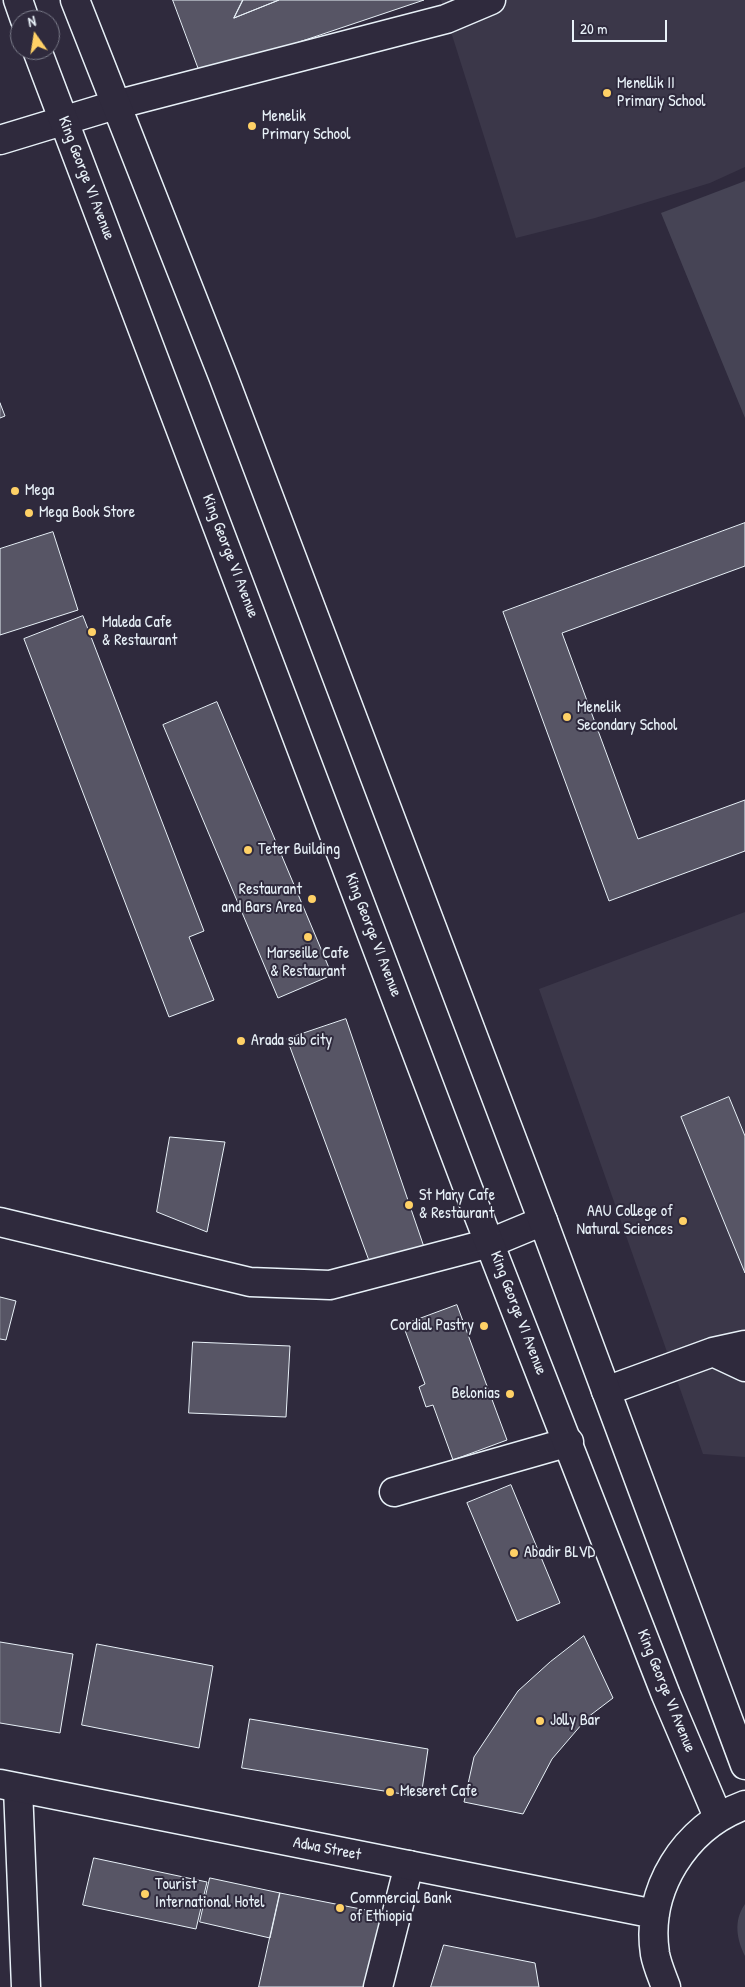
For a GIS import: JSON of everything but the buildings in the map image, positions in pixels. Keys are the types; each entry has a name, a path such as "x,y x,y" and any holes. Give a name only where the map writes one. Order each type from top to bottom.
{"main road":[{"path":"75,0 223,376 543,1221 745,1765"},
{"path":"0,140 116,105 446,19 491,0"},
{"name":"King George VI Avenue","path":"41,60 490,1243 666,1695 718,1817"},
{"path":"0,1222 250,1282 330,1285 490,1243 543,1221"},
{"path":"606,1391 713,1352 745,1345"},
{"path":"713,1352 745,1367"},
{"path":"394,1492 569,1442"},
{"path":"9,1786 26,1987"},
{"name":"Adwa Street","path":"9,1786 654,1914"},
{"path":"666,1987 655,1954 654,1914 666,1876 687,1843 718,1817 745,1805"},
{"path":"378,1987 409,1865"}],"shaded area":[{"name":"Menellik II Primary School","path":"441,0 745,0 745,167 710,183 595,218 516,238"},
{"path":"745,181 745,418 661,213"},
{"name":"AAU College of Natural Sciences","path":"745,912 745,1457 703,1454 539,989"},
{"path":"745,1904 745,1956 738,1937 738,1924 741,1910"}],"place":[{"name":"Menellik II Primary School","path":"607,93"},
{"name":"Menelik Primary School","path":"252,126"},
{"name":"Mega","path":"15,491"},
{"name":"Mega Book Store","path":"29,513"},
{"name":"Maleda Cafe & Restaurant","path":"92,632"},
{"name":"Menelik Secondary School","path":"567,717"},
{"name":"Teter Building","path":"248,850"},
{"name":"Restaurant and Bars Area","path":"312,899"},
{"name":"Marseille Cafe & Restaurant","path":"308,937"},
{"name":"Arada sub city","path":"241,1041"},
{"name":"St Mary Cafe & Restaurant","path":"409,1205"},
{"name":"AAU College of Natural Sciences","path":"683,1221"},
{"name":"Cordial Pastry","path":"484,1326"},
{"name":"Belonias","path":"510,1394"},
{"name":"Abadir BLVD","path":"514,1553"},
{"name":"Jolly Bar","path":"540,1721"},
{"name":"Meseret Cafe","path":"390,1792"},
{"name":"Tourist International Hotel","path":"145,1894"},
{"name":"Commercial Bank of Ethiopia","path":"340,1908"}]}
